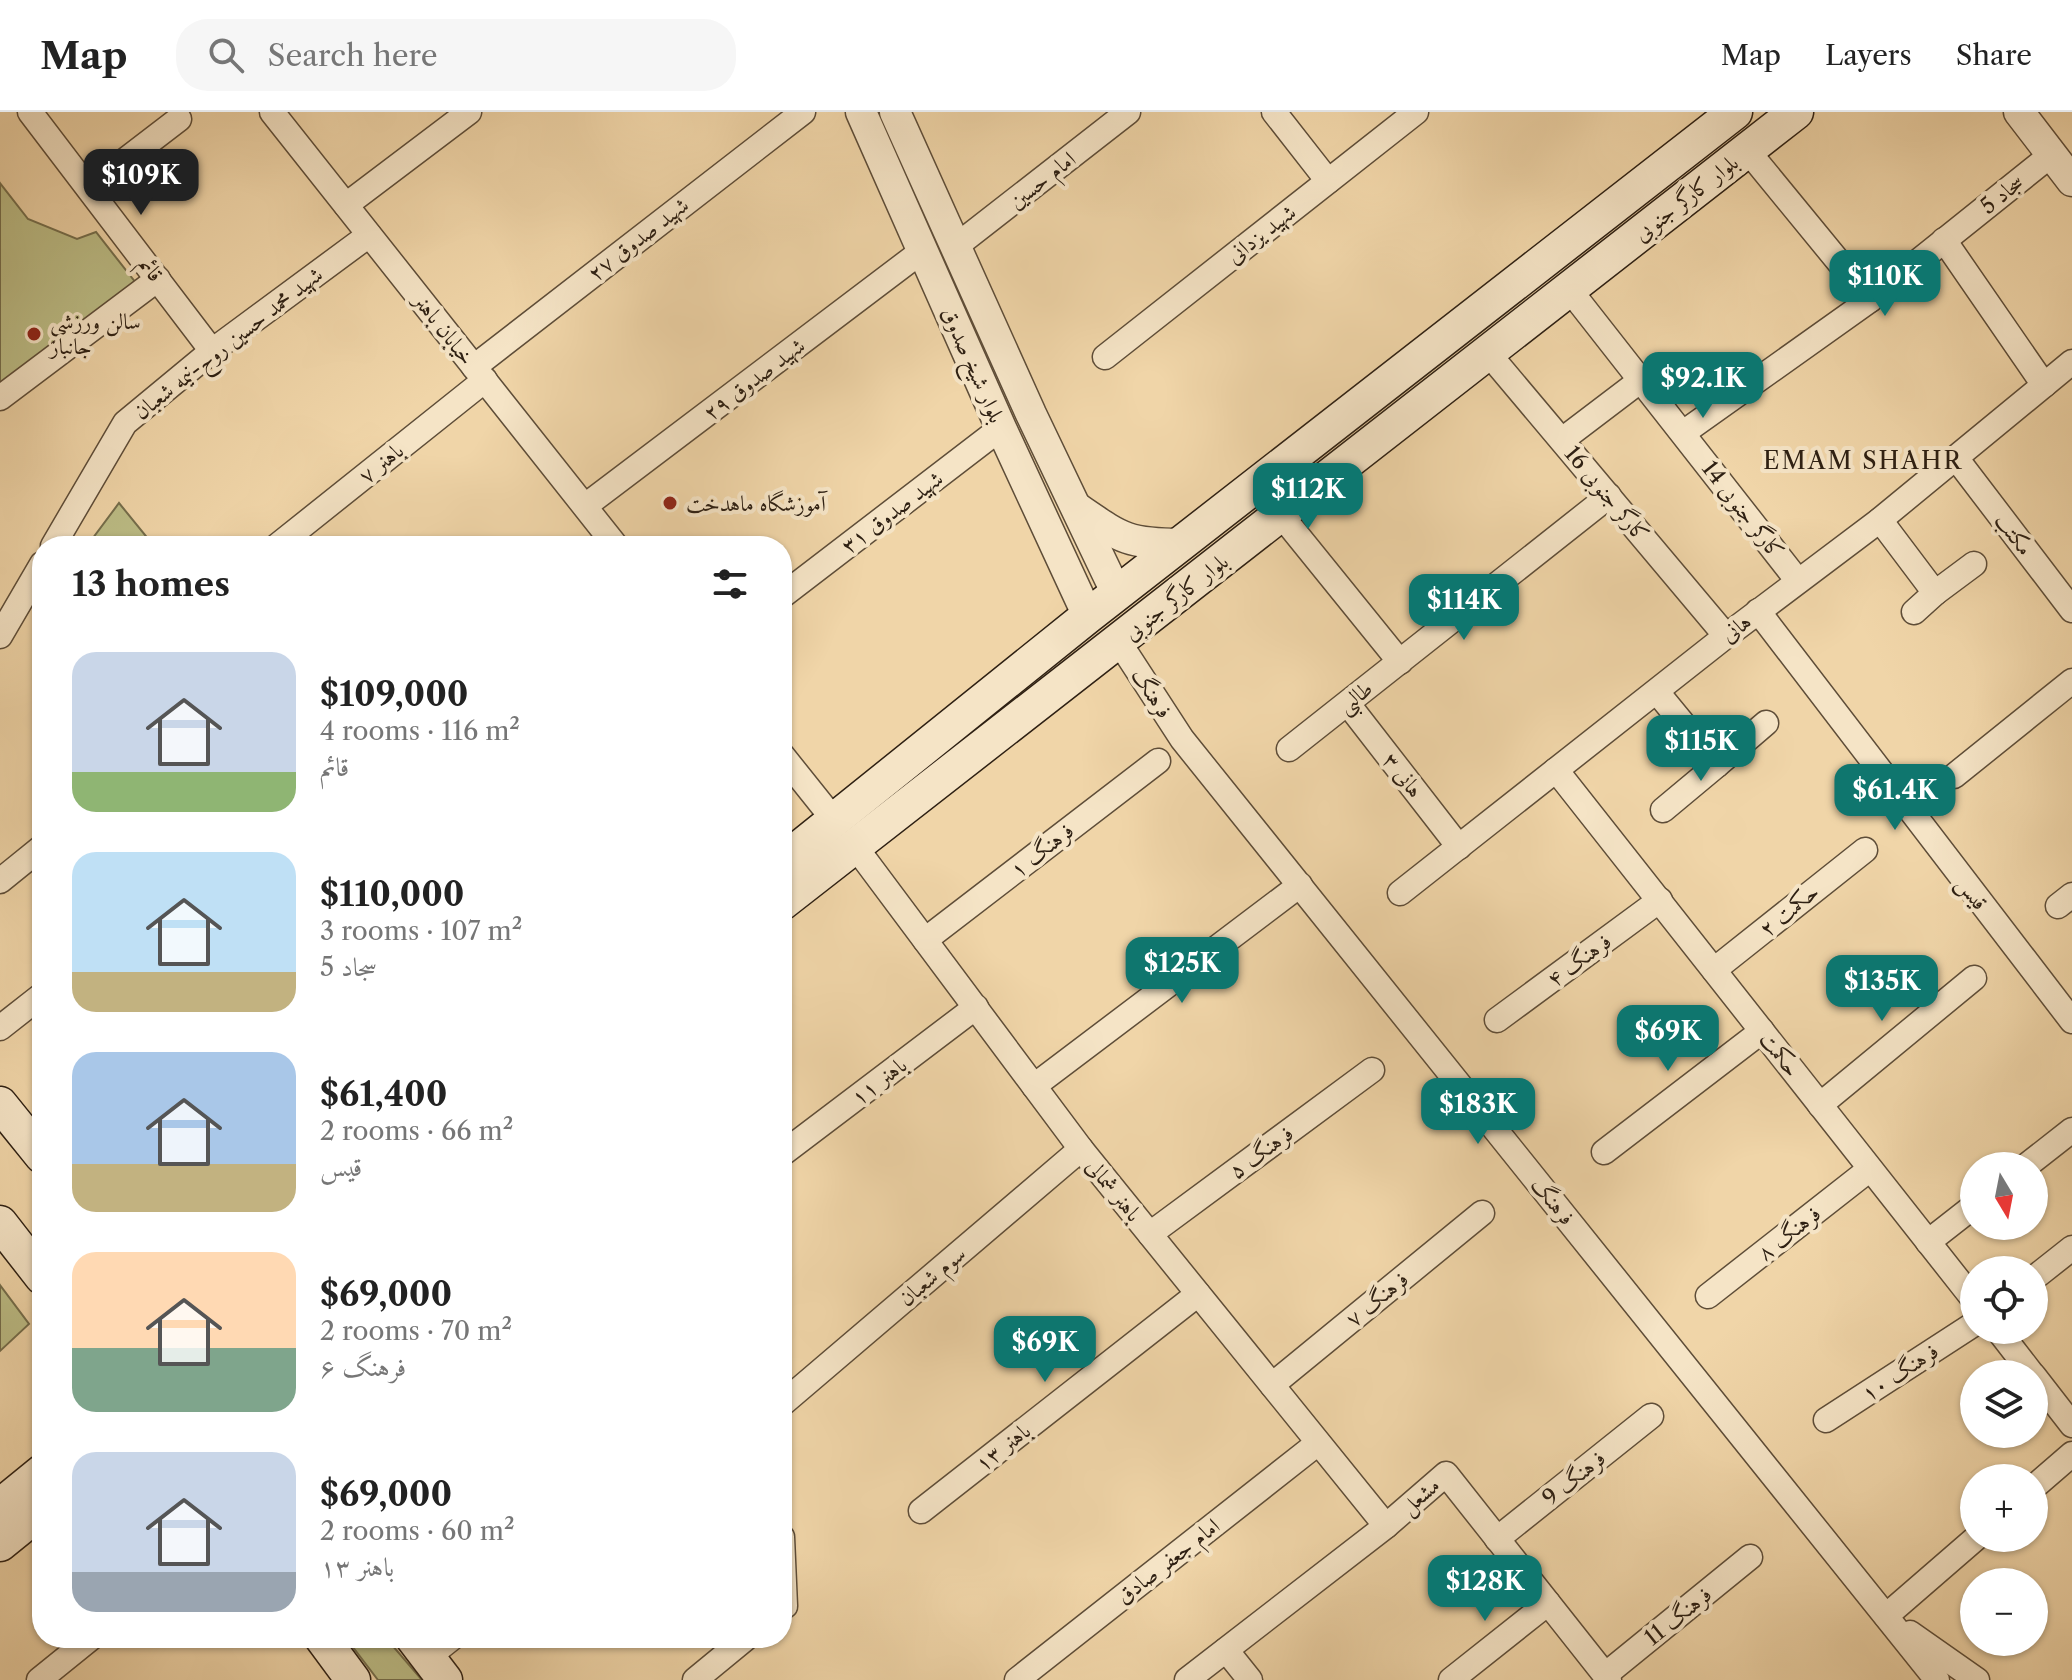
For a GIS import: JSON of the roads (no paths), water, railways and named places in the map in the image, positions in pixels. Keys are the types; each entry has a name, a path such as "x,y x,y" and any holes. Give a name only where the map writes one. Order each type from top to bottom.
{"main road":[{"name":"بلوار کارگر جنوبی","path":"844,833 1088,616 1735,112"},
{"name":"بلوار کارگر جنوبی","path":"797,863 1119,642 1796,112"},
{"path":"1117,594 1119,642"},
{"path":"1088,616 1119,642"},
{"path":"0,1104 32,1137"},
{"path":"0,1223 32,1264"},
{"path":"0,1506 32,1480"},
{"path":"0,1544 32,1518"},
{"path":"327,1648 341,1676"}],"street":[{"name":"قائم","path":"30,112 212,351"},
{"name":"خیابان باهنر","path":"272,112 608,536"},
{"path":"346,205 469,112"},
{"name":"شهید صدوق ۲۷","path":"479,374 803,112"},
{"name":"بلوار شیخ صدوق","path":"861,112 1088,616"},
{"name":"بلوار شیخ صدوق","path":"895,112 1117,594"},
{"name":"امام حسین","path":"955,247 1128,112"},
{"path":"1274,112 1328,181"},
{"name":"شهید یزدانی","path":"1105,357 1416,112"},
{"path":"2019,112 2065,170"},
{"path":"89,188 179,119"},
{"path":"1747,150 1870,300"},
{"name":"سجاد 5","path":"1683,433 1870,300 1944,240 2065,170"},
{"name":"شهید محمد حسین روح-نیمه شعبان","path":"59,536 125,423 212,351 369,235"},
{"path":"1944,240 2044,385"},
{"name":"شهید صدوق ۲۹","path":"585,506 922,251"},
{"path":"0,398 158,279"},
{"name":"کارگر جنوبی 14","path":"1569,289 1798,581"},
{"name":"کارگر جنوبی 16","path":"1488,353 1726,636"},
{"name":"هانی","path":"1400,893 1758,611 1880,520 2072,362"},
{"name":"باهنر ۷","path":"289,536 479,374"},
{"path":"1562,440 1641,380"},
{"name":"شهید صدوق ۳۱","path":"792,588 1001,428"},
{"name":"مکتب","path":"1956,458 2063,580 2072,610"},
{"name":"طالبی","path":"1289,749 1609,496"},
{"path":"1075,507 1129,541 1181,544"},
{"path":"1281,515 1400,662"},
{"path":"1880,520 1935,593"},
{"path":"1914,612 1974,564"},
{"path":"0,636 32,581"},
{"name":"قیس","path":"1758,611 2072,1021"},
{"name":"فرهنگ","path":"1119,642 1182,739 1937,1680"},
{"path":"1954,776 2072,681"},
{"path":"1657,692 1717,765"},
{"name":"هانی ۳","path":"1348,704 1459,847"},
{"path":"1663,810 1766,723"},
{"name":"فرهنگ ۱","path":"925,940 1158,761"},
{"path":"792,768 844,833"},
{"name":"حکمت","path":"1556,770 1960,1282"},
{"name":"باهنر شمالی","path":"844,833 1081,1149 1386,1526"},
{"name":"حکمت ۲","path":"1714,970 1865,850"},
{"path":"0,881 32,855"},
{"path":"1034,1086 1300,885"},
{"name":"فرهنگ ۴","path":"1497,1020 1660,900"},
{"path":"1820,1105 1974,978"},
{"path":"0,1028 32,1003"},
{"name":"باهنر ۱۱","path":"792,1146 976,1007"},
{"path":"1604,1152 1762,1031"},
{"name":"فرهنگ ۵","path":"1150,1234 1372,1070"},
{"path":"2044,1152 2072,1130"},
{"name":"سوم شعبان","path":"792,1395 1081,1149"},
{"name":"فرهنگ ۸","path":"1708,1296 1870,1169"},
{"name":"فرهنگ ۷","path":"1272,1385 1482,1213"},
{"path":"1928,1242 1960,1217"},
{"path":"2048,1267 2072,1248"},
{"name":"باهنر ۱۳","path":"921,1511 1198,1294"},
{"name":"فرهنگ ۱۰","path":"1826,1420 1960,1333"},
{"path":"2009,1344 2021,1360"},
{"path":"2048,1394 2072,1425"},
{"name":"فرهنگ 9","path":"1497,1539 1651,1416"},
{"name":"امام جعفر صادق","path":"1017,1680 1318,1443"},
{"path":"2048,1475 2072,1454"},
{"name":"مشعل","path":"1187,1680 1386,1526 1446,1474 1607,1677"},
{"path":"1960,1552 1886,1616 1977,1680"},
{"name":"فرهنگ 11","path":"1607,1677 1750,1557"},
{"path":"1451,1680 1548,1603"},
{"path":"39,1680 79,1648"},
{"path":"695,1680 734,1648"},
{"path":"1226,1650 1250,1680"}],"place":[{"name":"سالن ورزشی جانباز","path":"34,334"},
{"name":"آموزشگاه ماهدخت","path":"670,503"}],"district":[{"name":"EMAM SHAHR","path":"1863,460"}]}
